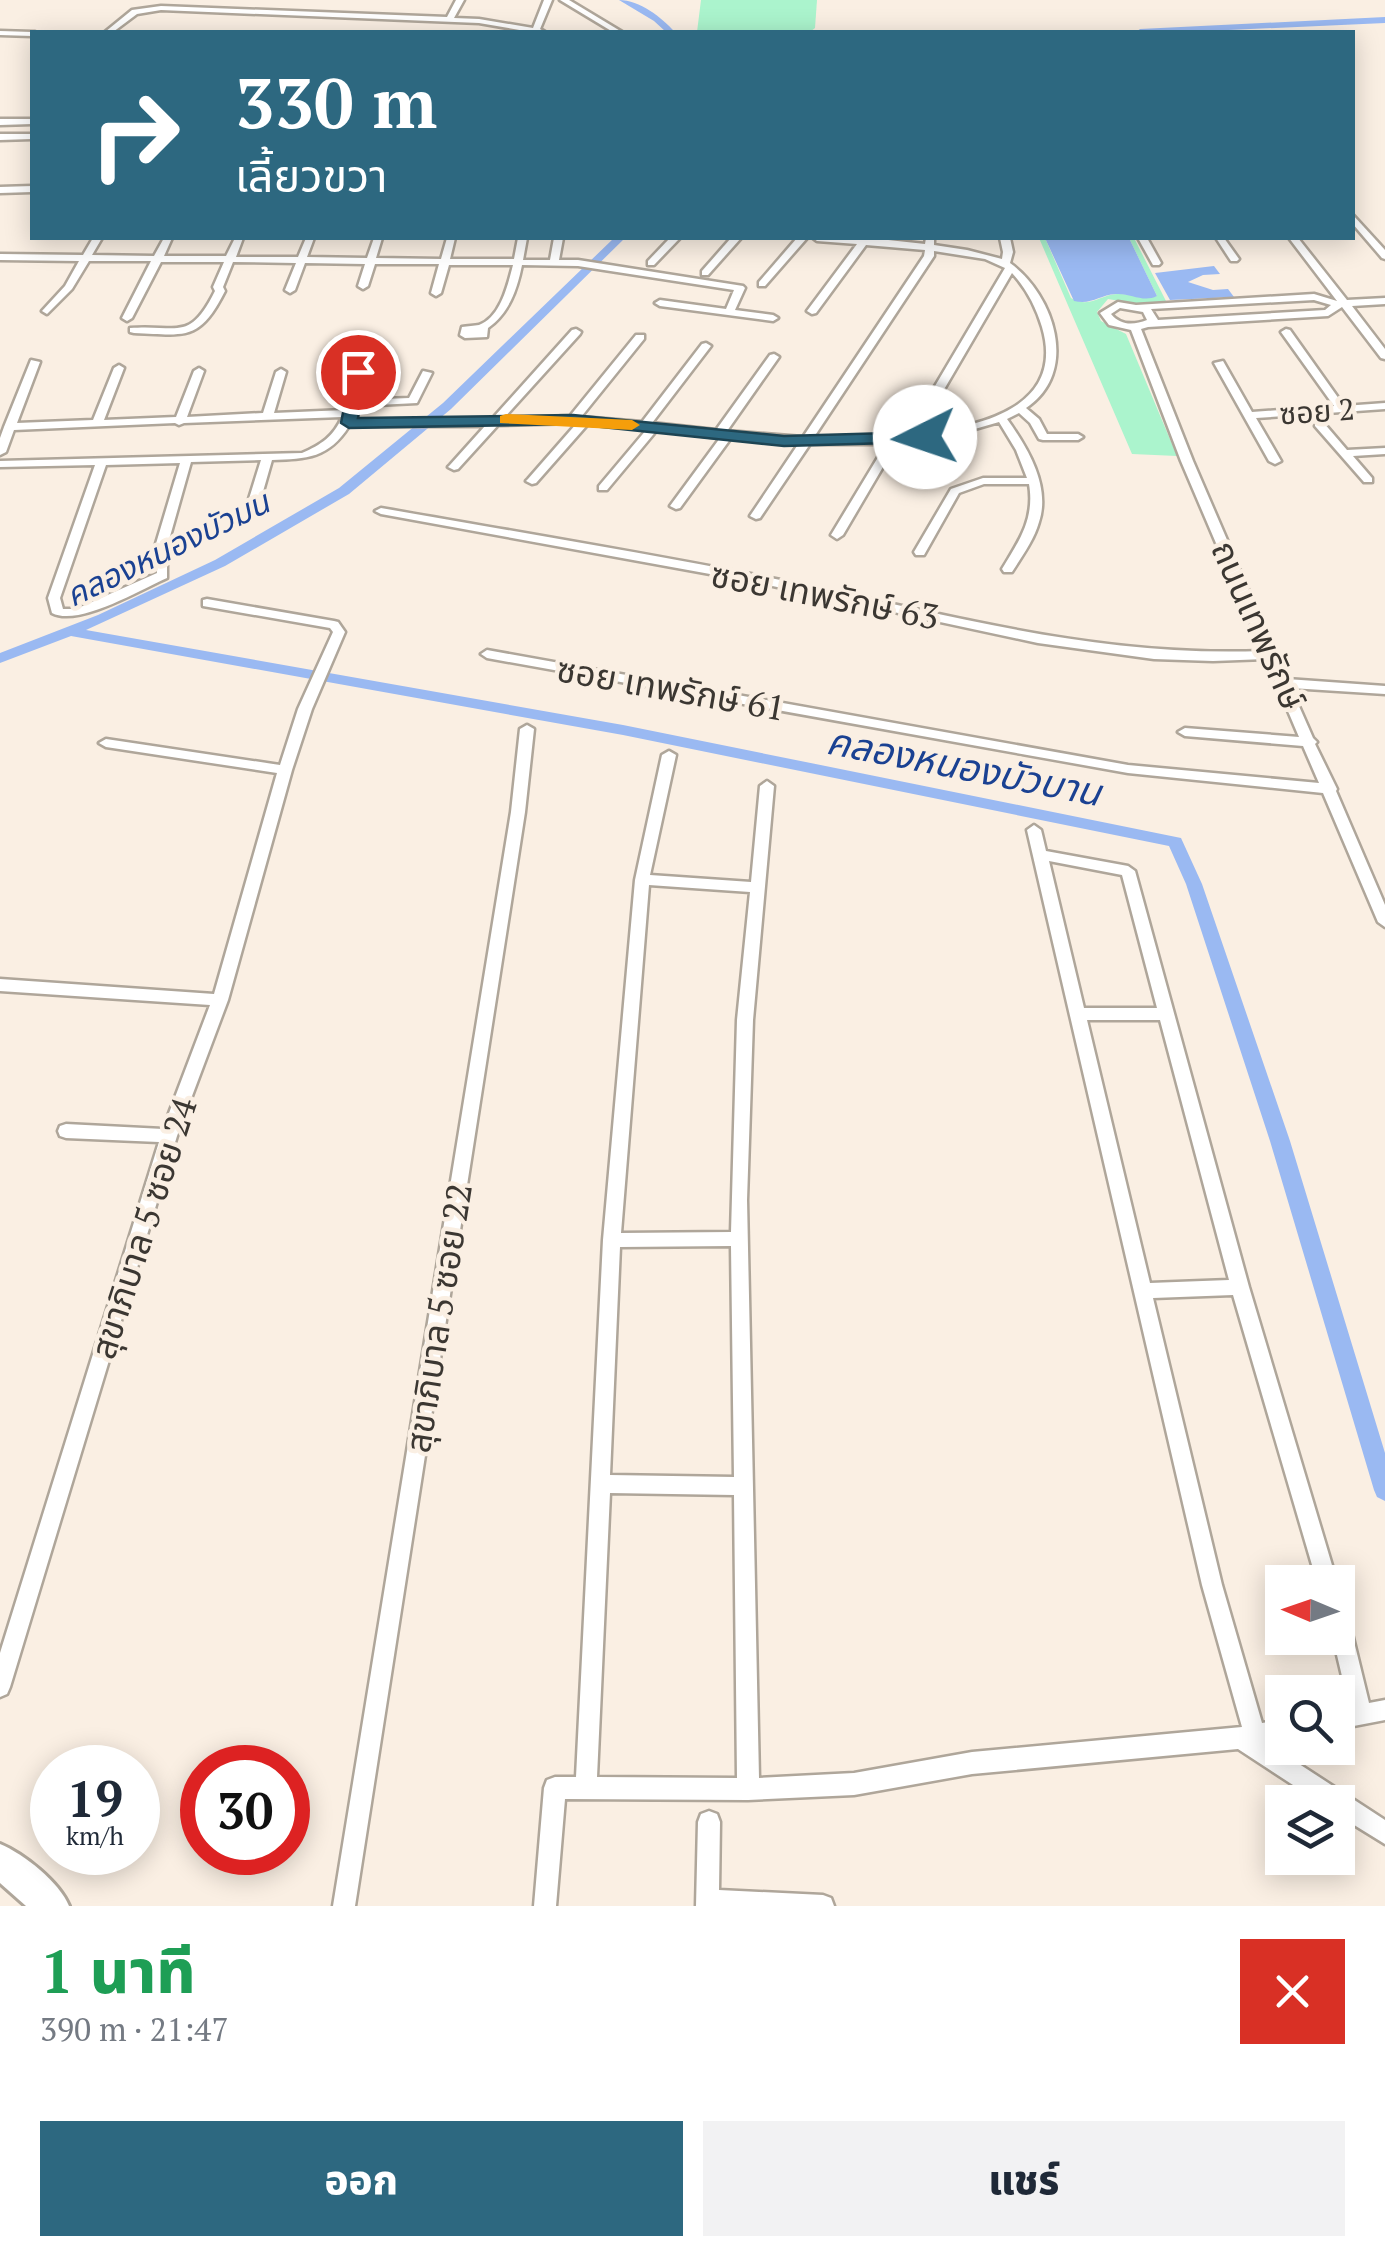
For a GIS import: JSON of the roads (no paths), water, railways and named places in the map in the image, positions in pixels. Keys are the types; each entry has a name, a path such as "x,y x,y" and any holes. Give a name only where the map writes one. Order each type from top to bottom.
{"main road":[{"path":"0,1861 52,1906"}],"street":[{"path":"363,16 373,0"},
{"path":"450,20 460,0"},
{"path":"539,30 548,0"},
{"path":"564,0 615,30"},
{"path":"112,30 134,12 148,8 487,22 528,30"},
{"path":"0,33 30,34"},
{"path":"0,122 30,122"},
{"path":"0,137 30,137"},
{"path":"0,190 30,190"},
{"path":"1355,220 1385,256"},
{"path":"47,311 69,287 97,240"},
{"path":"127,318 167,240"},
{"path":"134,330 192,331 202,326 220,291 218,287 238,240"},
{"path":"290,290 309,240"},
{"path":"364,286 377,240"},
{"path":"436,292 450,240"},
{"path":"480,328 495,316 511,293 523,240"},
{"path":"554,262 559,240"},
{"path":"652,263 673,240"},
{"path":"705,273 734,240"},
{"path":"762,284 800,240"},
{"path":"351,413 384,422 579,420 805,442 909,439 1001,418 1045,388 1055,364 1055,349 1027,284 1008,266 929,244 865,240 812,310"},
{"path":"909,439 1008,266 1005,240"},
{"path":"1144,240 1156,263"},
{"path":"1221,240 1234,259"},
{"name":"ซอย 2","path":"1295,240 1385,356"},
{"path":"756,516 908,292 928,256 929,244"},
{"path":"0,257 584,264 740,288 729,313"},
{"path":"1140,307 1314,297 1342,304 1385,301"},
{"path":"660,303 772,318"},
{"path":"1135,328 1328,314 1342,304"},
{"name":"ถนนเทพรักษ์","path":"1140,307 1118,305 1105,313 1113,324 1135,328 1187,461 1385,922"},
{"path":"1140,307 1153,317 1149,324"},
{"path":"454,467 576,332"},
{"path":"1286,332 1341,409"},
{"path":"532,481 640,337"},
{"path":"603,488 706,346"},
{"path":"676,506 774,356"},
{"path":"0,452 34,362"},
{"path":"1219,364 1275,461"},
{"path":"97,422 118,368"},
{"path":"179,422 198,371"},
{"path":"268,416 281,372"},
{"path":"0,464 266,459 315,452 337,438 351,413 358,372"},
{"path":"9,427 351,413 413,401 427,373"},
{"name":"ซอย 2","path":"1249,415 1385,406"},
{"path":"1020,408 1035,420 1043,436 1078,437"},
{"path":"1001,418 1017,442 1032,481 1036,516 1008,569"},
{"path":"1319,424 1368,480"},
{"path":"837,536 894,439"},
{"path":"1345,454 1385,451"},
{"path":"254,502 266,459"},
{"path":"101,464 54,598 58,612 78,613 163,575 161,546 186,461"},
{"path":"920,552 955,491 983,481 1032,481"},
{"name":"ซอย เทพรักษ์ 63","path":"380,511 799,588 1092,649 1207,660 1272,654"},
{"name":"สุขาภิบาล 5 ซอย 24","path":"0,1686 169,1136 220,1000 284,770 339,632 334,625 207,603"},
{"name":"ซอย เทพรักษ์ 61","path":"487,654 1128,770 1330,789"},
{"path":"1284,682 1385,690"},
{"name":"สุขาภิบาล 5 ซอย 22","path":"344,1906 518,812 527,729"},
{"path":"1184,732 1310,742"},
{"path":"106,742 284,770"},
{"path":"586,1790 612,1240 642,880 669,754"},
{"path":"748,1789 739,1239 745,1020 767,786"},
{"path":"1034,830 1248,1737 1385,1833"},
{"path":"1040,855 1128,871 1240,1287 1322,1565"},
{"path":"642,880 758,887"},
{"path":"0,986 220,1000"},
{"path":"1078,1014 1168,1014"},
{"path":"66,1131 169,1136"},
{"path":"612,1240 739,1239"},
{"path":"1143,1291 1240,1287"},
{"path":"600,1484 743,1486"},
{"path":"1347,1655 1361,1714"},
{"path":"1355,1715 1385,1710"},
{"path":"545,1906 554,1788 748,1789 854,1784 972,1763 1265,1734"},
{"path":"709,1822 707,1904 823,1906"}],"water":[{"path":"1046,240 1130,240 1157,296 1147,299 1116,294 1074,301"},
{"path":"1214,266 1220,274 1203,275 1188,282 1213,290 1228,289 1234,297 1170,300 1155,273"}],"waterway":[{"name":"คลองหนองบัวมน","path":"623,0 669,30"},
{"path":"1181,30 1385,20"},
{"name":"คลองหนองบัวมน","path":"69,631 220,563 344,491 447,406 618,240"},
{"name":"คลองหนองบัวมน","path":"0,658 69,631"},
{"name":"คลองหนองบัวบาน","path":"69,631 623,730 1175,842 1194,884 1280,1141 1385,1490"}]}
